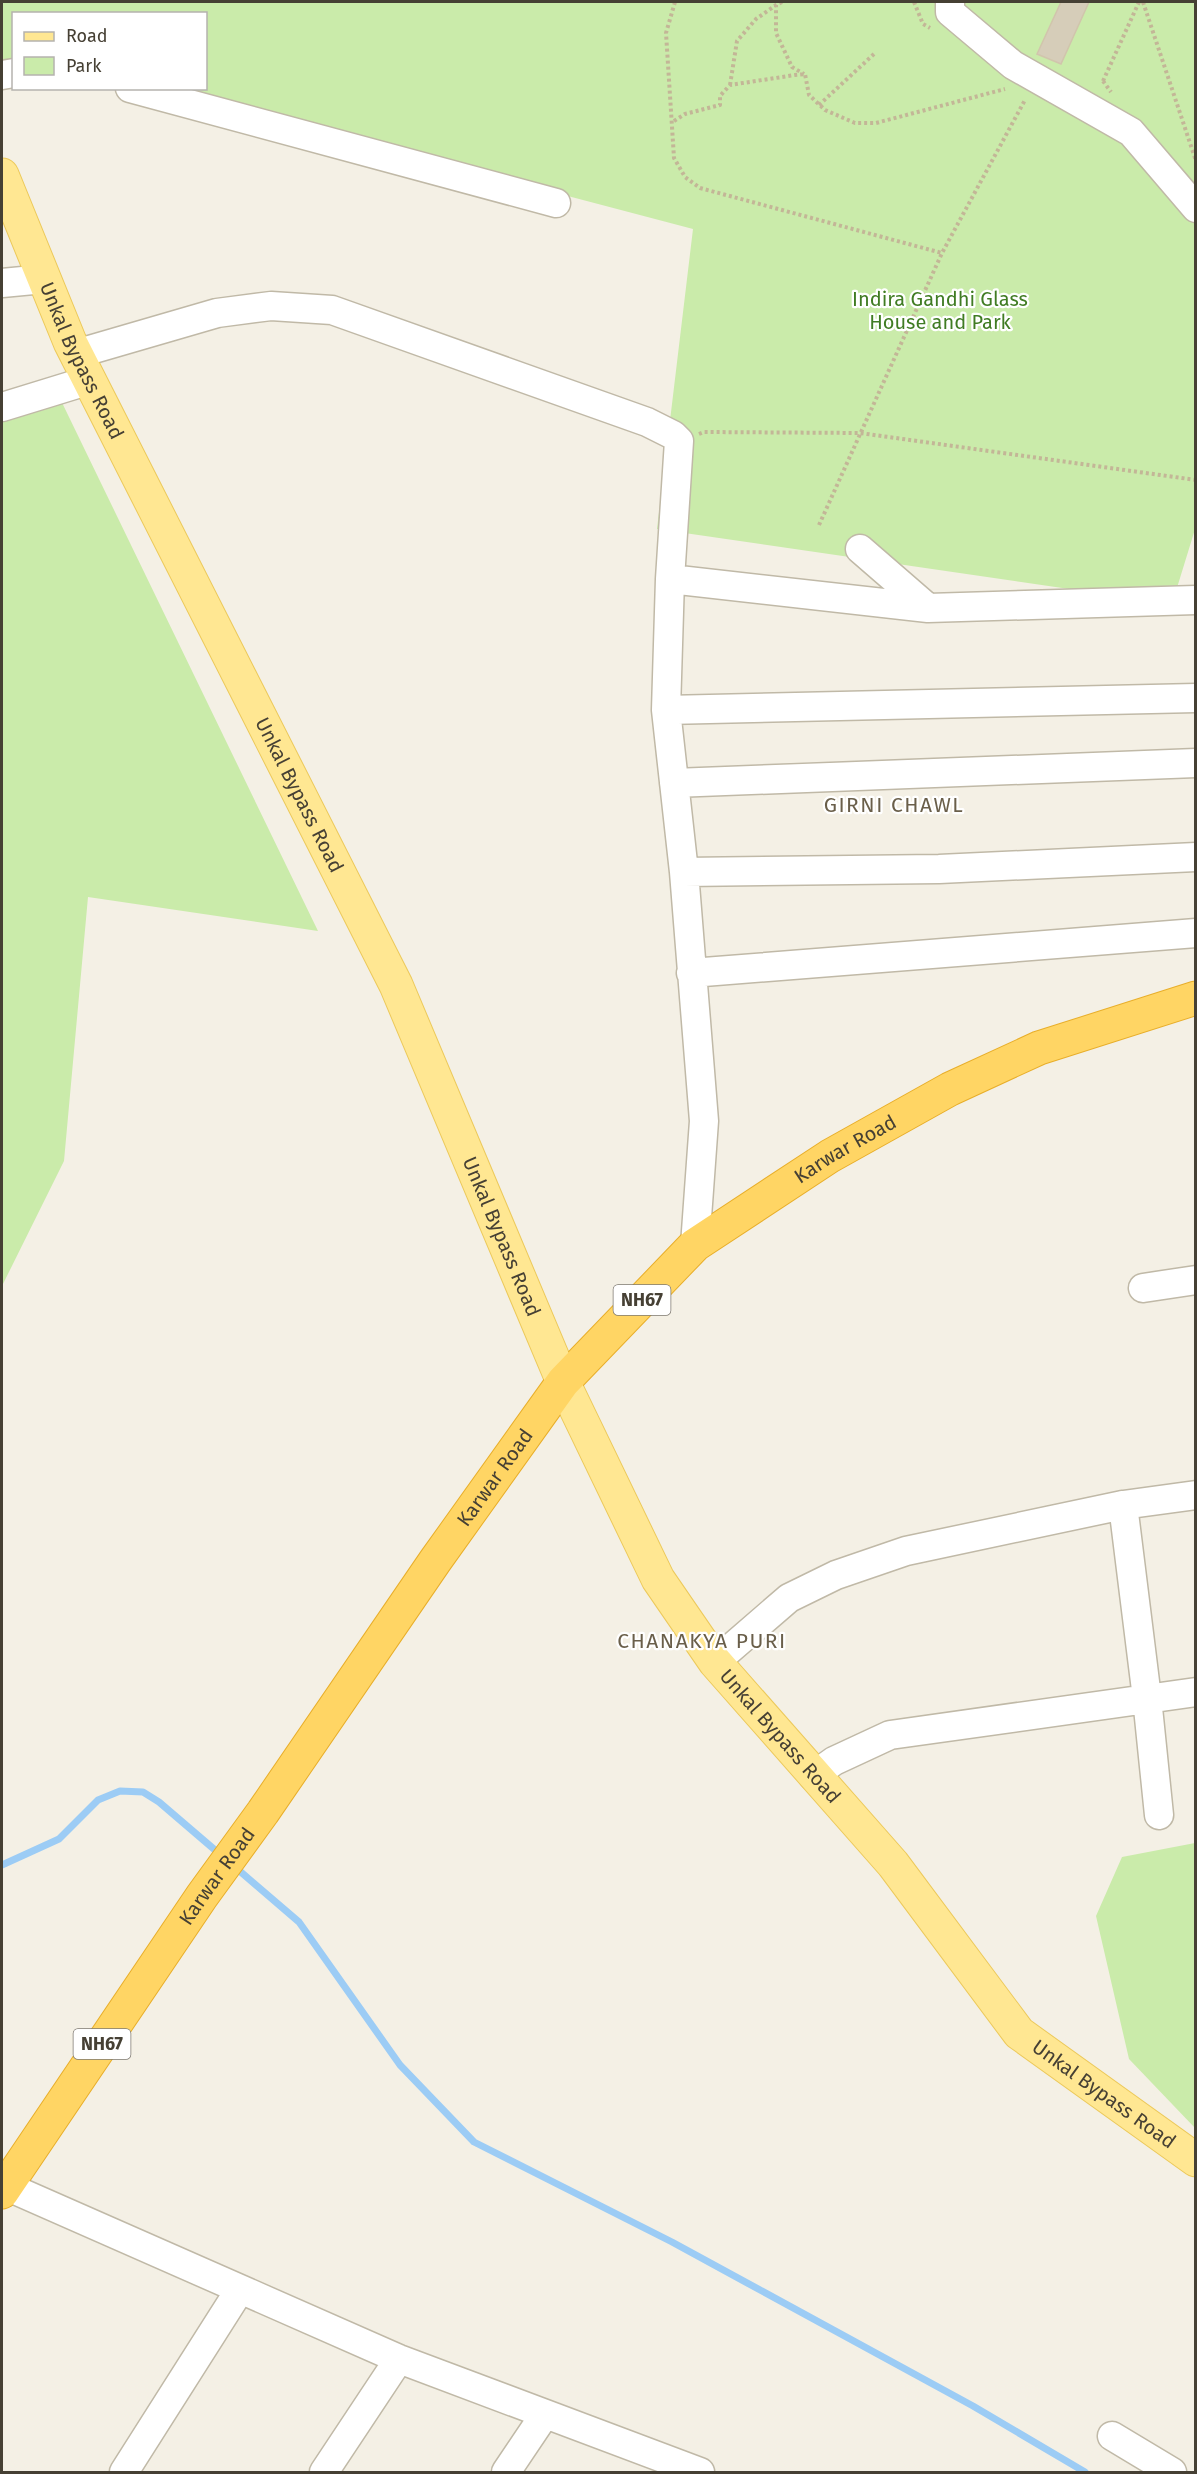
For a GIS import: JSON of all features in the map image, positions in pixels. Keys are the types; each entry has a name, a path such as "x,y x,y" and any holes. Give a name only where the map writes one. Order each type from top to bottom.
{"highway":[{"name":"Karwar Road","path":"4,2189 202,1896 263,1812 435,1561 563,1382 695,1245 830,1156 950,1089 1039,1048 1196,998"}],"main road":[{"name":"Unkal Bypass Road","path":"2,176 83,367 396,985 563,1382 657,1579 715,1662 813,1776 893,1864 1018,2033 1196,2160"}],"street":[{"path":"950,2 950,12 1013,65 1131,132 1196,208"},
{"path":"137,90 556,203"},
{"path":"2,283 44,279"},
{"path":"2,407 83,367 217,312 272,306 332,310 646,422 673,435 679,441 669,579 666,710 684,872 704,1121 695,1245"},
{"path":"860,549 928,608"},
{"path":"669,579 928,608 1196,600"},
{"path":"666,710 1196,698"},
{"path":"674,783 1196,763"},
{"path":"684,872 939,869 1196,857"},
{"path":"691,973 1196,933"},
{"path":"1143,1288 1196,1280"},
{"path":"715,1662 789,1598 836,1575 906,1551 1123,1505 1196,1495"},
{"path":"1123,1505 1148,1698 1159,1815"},
{"path":"813,1776 834,1761 890,1736 1196,1692"},
{"path":"4,2189 399,2360 700,2472"},
{"path":"124,2472 239,2291"},
{"path":"324,2472 399,2360"},
{"path":"506,2472 545,2414"},
{"path":"1112,2436 1172,2472"}],"path":[{"path":"675,2 666,33 674,121 674,158 685,177 700,189 942,253"},
{"path":"674,121 685,114 720,105 720,96 730,85 737,41 756,19 782,2"},
{"path":"1103,81 1141,2"},
{"path":"1141,2 1196,161"},
{"path":"776,5 776,33 792,67 805,74"},
{"path":"819,105 874,54"},
{"path":"730,85 805,74"},
{"path":"805,74 809,95 819,105 855,123 876,123 1011,88"},
{"path":"819,525 942,253 1025,99"},
{"path":"679,441 705,432 860,433 1196,480"}],"green space":[{"name":"Indira Gandhi Glass House and Park","path":"2,2 1195,2 1196,526 1172,604 657,529 693,229 165,90 207,90 207,12 12,12 12,63 2,67"},
{"path":"52,382 318,931 88,897 64,1161 2,1286 2,393"},
{"path":"1196,1843 1195,2128 1129,2059 1096,1916 1122,1857"}],"building":[{"path":"1061,2 1089,2 1061,64 1037,54"}],"waterway":[{"path":"2,1865 59,1839 98,1800 120,1791 143,1792 159,1802 222,1856"},
{"path":"235,1867 299,1922 400,2065 474,2142 672,2242 973,2406 1085,2472"}],"district":[{"name":"GIRNI CHAWL","path":"894,805"},
{"name":"CHANAKYA PURI","path":"702,1641"}]}
